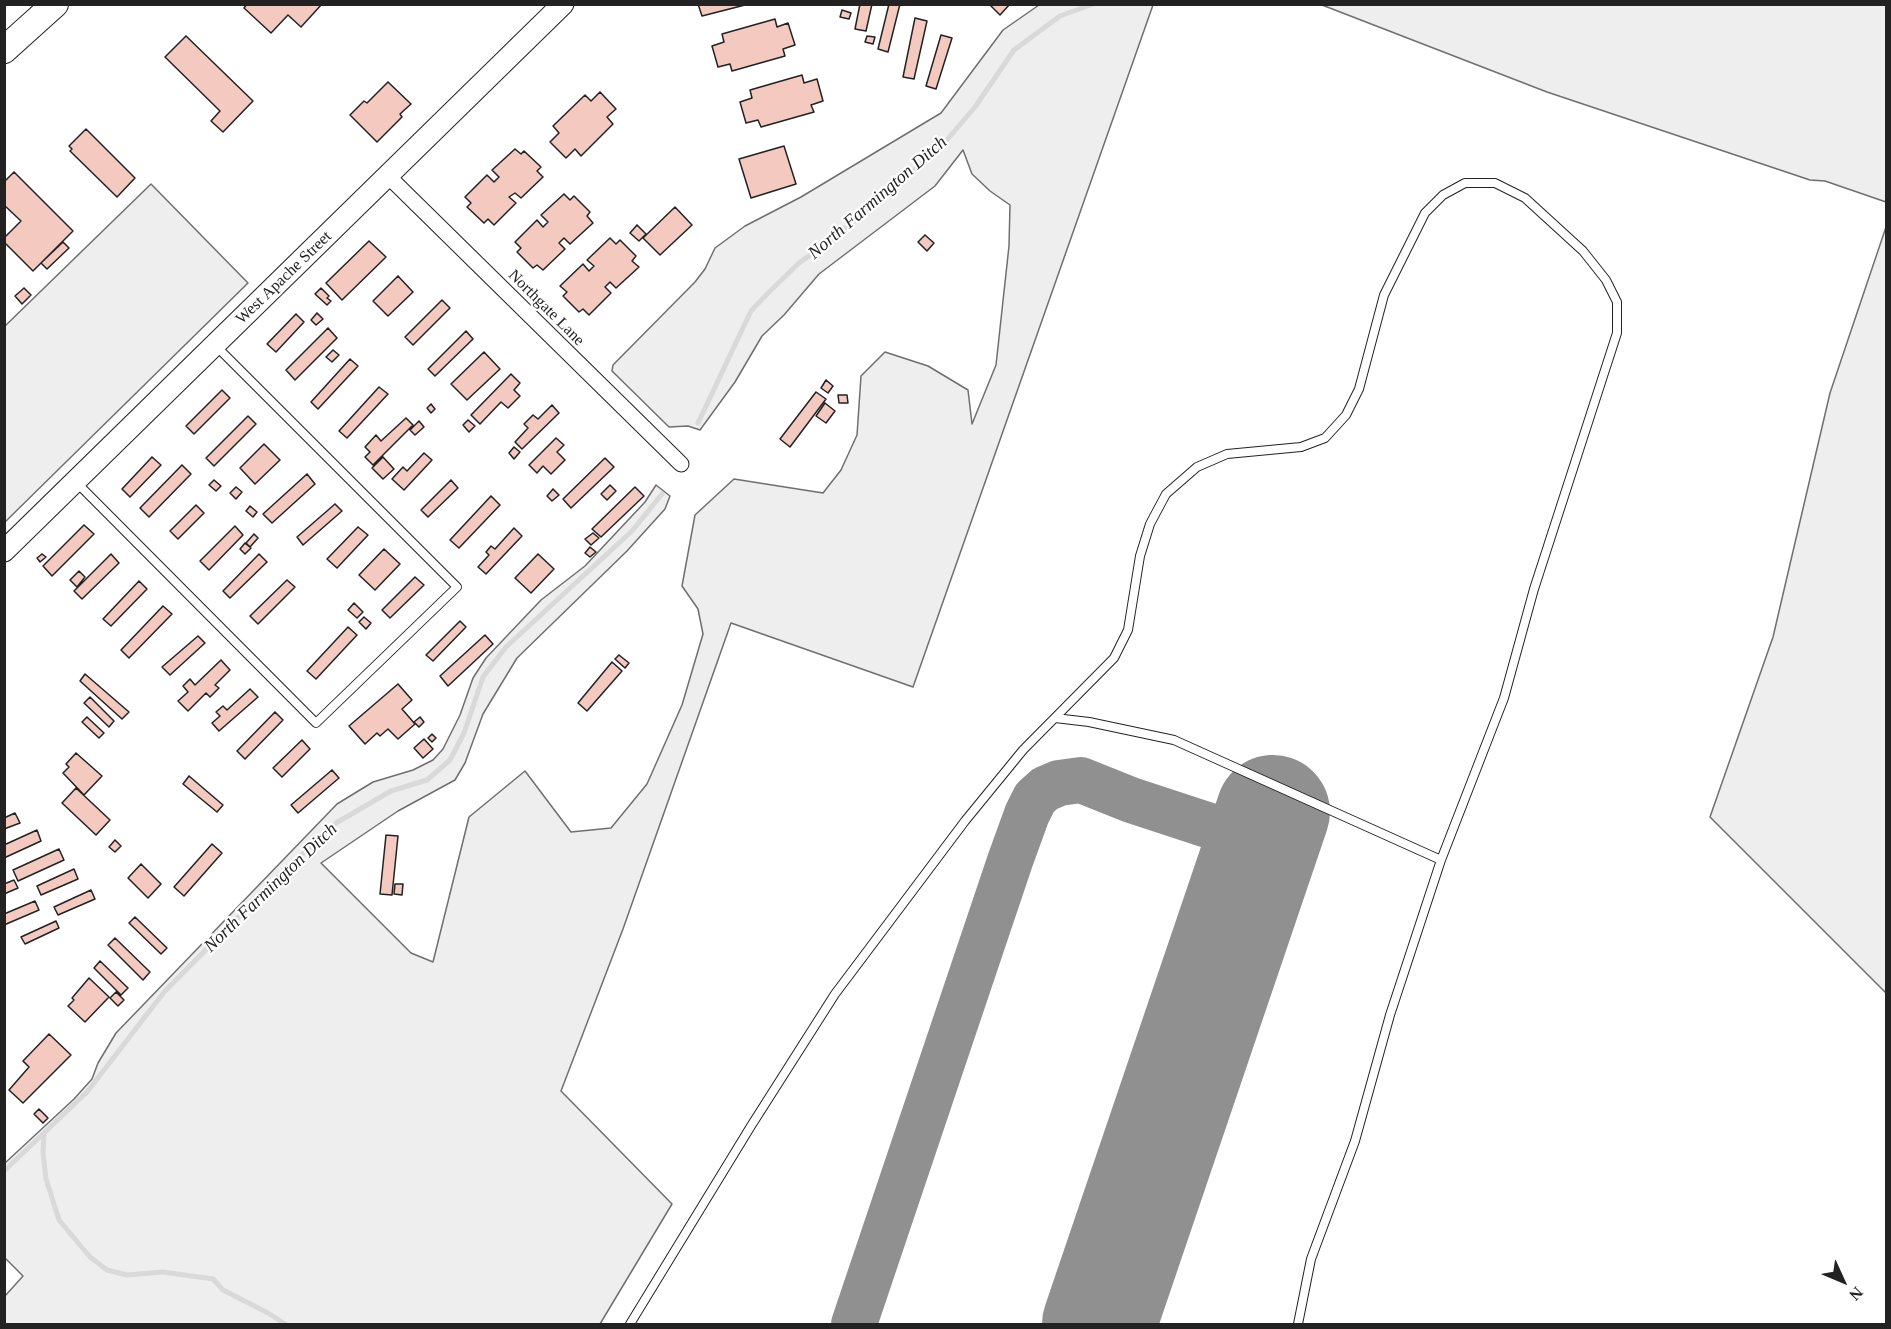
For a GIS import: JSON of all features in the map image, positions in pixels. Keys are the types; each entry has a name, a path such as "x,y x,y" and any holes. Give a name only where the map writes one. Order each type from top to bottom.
{"highway":[{"path":"4,50 56,4"}],"main road":[{"name":"West Apache Street","path":"5,550 563,4"}],"street":[{"name":"Northgate Lane","path":"388,176 681,464"}],"lane":[{"path":"630,1324 835,994 972,812 1023,750 1114,658 1128,630 1140,556 1150,525 1166,494 1197,467 1227,454 1301,447 1325,438 1346,415 1359,389 1383,295 1425,213 1443,195 1465,183 1495,183 1525,198 1583,251 1606,280 1617,302 1617,333 1534,589 1504,698 1441,860 1389,1016 1355,1141 1311,1258 1298,1324"},
{"path":"75,481 316,723 457,587 215,345"},
{"path":"1055,717 1089,722 1174,741 1441,860"}],"shaded area":[{"path":"1039,5 1153,5 913,687 731,623 623,929 561,1091 672,1204 600,1324 5,1324 5,1296 23,1276 5,1258 5,1163 74,1099 92,1079 98,1063 116,1033 337,804 373,782 413,770 433,760 443,749 460,715 473,678 486,658 541,600 585,566 645,502 656,485 670,496 665,509 627,551 517,658 483,714 465,763 455,780 398,811 321,863 411,953 433,962 469,817 525,771 571,832 611,828 647,784 682,705 703,634 698,609 682,586 695,515 734,479 823,493 841,470 857,435 861,376 885,352 928,366 968,390 972,424 996,365 1009,246 1010,205 972,174 963,150 935,186 819,274 784,315 762,336 735,382 700,430 688,426 669,427 612,371 613,365 695,282 705,269 715,248 745,226 801,197 941,113 1003,30"},
{"path":"1322,5 1886,5 1886,202 1825,181 1810,180 1547,92"},
{"path":"151,184 248,283 5,522 5,326"},
{"path":"1886,227 1886,993 1710,817 1773,637 1830,393"}],"building":[{"path":"247,4 322,4 301,27 288,15 271,33 244,8"},
{"path":"698,4 745,4 745,5 702,16"},
{"path":"860,4 872,4 866,31 855,29"},
{"path":"889,4 900,4 888,52 878,49"},
{"path":"989,4 1010,4 1000,15"},
{"path":"842,10 851,13 849,19 840,17"},
{"path":"915,18 927,21 914,79 903,77"},
{"path":"775,19 777,27 788,23 795,45 783,49 785,56 732,71 730,64 718,67 712,46 724,42 722,34"},
{"path":"941,35 952,38 936,89 926,86"},
{"path":"186,36 253,101 223,132 211,121 220,111 165,57"},
{"path":"867,36 875,37 873,44 865,42"},
{"path":"802,75 804,83 817,79 823,101 811,105 814,112 761,127 758,120 746,123 740,102 752,98 750,90"},
{"path":"388,82 411,104 400,114 402,117 377,142 350,115 364,101 367,103"},
{"path":"600,92 616,109 607,117 613,124 581,156 575,149 566,158 550,142 559,133 553,126 585,95 591,101"},
{"path":"86,129 135,178 117,197 70,151 72,149 69,146"},
{"path":"784,146 796,184 751,198 739,159"},
{"path":"515,149 521,154 524,151 541,167 537,171 543,177 521,198 515,193 509,197 516,203 494,225 488,219 484,223 467,207 471,203 465,197 487,175 494,182 499,177 492,170"},
{"path":"14,172 73,231 33,271 4,242 4,238 21,221 4,205 4,182"},
{"path":"564,194 570,200 574,196 590,212 587,216 593,223 570,244 564,238 559,243 565,249 543,270 537,265 533,268 517,252 521,248 515,242 537,220 543,227 548,222 541,215"},
{"path":"675,207 692,225 660,255 643,238"},
{"path":"637,225 646,234 639,241 630,233"},
{"path":"925,235 934,243 927,251 918,242"},
{"path":"610,238 616,244 620,240 636,256 632,261 639,267 616,288 610,282 605,287 611,293 589,315 583,309 579,312 563,296 567,292 560,286 583,264 589,271 594,266 587,260"},
{"path":"369,241 386,257 342,300 326,283"},
{"path":"63,242 69,248 47,269 41,263"},
{"path":"398,276 413,292 388,316 373,301"},
{"path":"24,288 31,295 22,304 15,296"},
{"path":"321,288 331,301 327,305 315,294"},
{"path":"442,300 450,308 413,345 405,337"},
{"path":"317,313 323,319 316,325 311,320"},
{"path":"296,314 304,322 276,352 267,344"},
{"path":"328,328 337,338 295,380 286,370"},
{"path":"466,331 473,339 435,376 428,369"},
{"path":"333,350 339,355 332,362 326,357"},
{"path":"484,352 500,369 467,400 451,384"},
{"path":"350,359 358,366 318,409 311,402"},
{"path":"511,374 520,383 514,390 520,396 508,408 501,402 480,424 471,415"},
{"path":"826,380 833,386 828,393 821,388"},
{"path":"379,387 388,394 347,438 339,431"},
{"path":"222,390 230,398 194,434 186,426"},
{"path":"816,392 826,399 790,447 780,439"},
{"path":"838,395 847,395 848,403 839,403"},
{"path":"825,403 835,411 826,423 816,416"},
{"path":"431,404 435,409 431,413 427,408"},
{"path":"552,405 559,413 522,449 515,442 528,428 524,424 533,415 538,419"},
{"path":"248,416 256,424 214,466 206,458"},
{"path":"406,418 413,425 373,465 365,457 370,452 365,447 376,435 381,441"},
{"path":"468,420 475,426 469,432 463,425"},
{"path":"419,421 424,427 415,435 410,430"},
{"path":"556,438 564,445 557,452 565,460 551,474 543,466 537,473 529,465"},
{"path":"264,444 280,460 255,484 240,468"},
{"path":"514,447 520,452 514,459 509,453"},
{"path":"424,453 432,460 404,490 392,479 403,467 407,471"},
{"path":"152,457 161,465 130,497 122,489"},
{"path":"383,457 394,469 383,479 372,468"},
{"path":"605,458 614,467 571,508 563,499"},
{"path":"182,465 191,474 149,517 140,508"},
{"path":"307,474 315,484 272,523 263,514"},
{"path":"214,480 221,486 216,491 209,485"},
{"path":"451,480 458,488 428,517 421,510"},
{"path":"610,485 616,491 607,500 601,494"},
{"path":"236,487 242,492 236,499 230,493"},
{"path":"635,487 644,496 601,537 592,529"},
{"path":"553,489 559,495 552,501 547,496"},
{"path":"491,496 500,505 459,548 450,540"},
{"path":"335,504 342,511 303,545 297,537"},
{"path":"196,505 204,513 178,539 170,531"},
{"path":"250,506 257,512 253,517 246,511"},
{"path":"84,525 94,534 52,576 43,566"},
{"path":"235,526 243,535 209,570 200,561"},
{"path":"358,527 368,535 337,568 327,559"},
{"path":"514,528 522,536 486,574 478,567 489,555 486,552 491,546 495,549"},
{"path":"593,533 599,538 591,545 585,539"},
{"path":"254,534 258,538 250,547 246,543"},
{"path":"245,543 251,548 245,554 240,549"},
{"path":"590,547 596,552 590,557 585,553"},
{"path":"384,549 400,564 375,590 359,575"},
{"path":"42,554 46,557 40,562 37,558"},
{"path":"111,554 119,563 82,599 74,591"},
{"path":"259,554 267,562 230,598 223,591"},
{"path":"538,554 554,569 531,593 515,578"},
{"path":"79,571 85,577 77,587 70,580"},
{"path":"415,577 424,585 390,618 382,610"},
{"path":"287,580 295,587 258,624 250,616"},
{"path":"139,581 147,589 111,626 103,619"},
{"path":"354,603 363,612 357,618 348,610"},
{"path":"163,606 172,614 129,658 121,650"},
{"path":"364,617 371,623 366,629 359,622"},
{"path":"460,621 466,627 433,661 426,655"},
{"path":"348,627 357,635 316,679 307,671"},
{"path":"485,635 493,644 448,686 440,676"},
{"path":"198,636 205,643 170,675 162,667"},
{"path":"619,655 629,663 625,668 615,659"},
{"path":"221,660 230,670 215,685 219,688 210,697 206,693 188,711 178,701 188,692 183,686 190,679 195,685"},
{"path":"612,662 622,671 587,711 578,703"},
{"path":"85,674 129,712 122,719 80,681"},
{"path":"398,684 412,700 402,709 415,724 398,739 388,729 380,736 377,733 365,744 349,726"},
{"path":"250,689 258,697 219,731 212,723 220,716 216,712 223,706 227,710"},
{"path":"90,697 114,721 109,727 84,703"},
{"path":"275,712 283,720 245,759 237,751"},
{"path":"87,717 104,733 99,738 82,722"},
{"path":"420,717 424,722 419,727 414,722"},
{"path":"432,734 436,738 432,742 428,738"},
{"path":"424,739 433,749 423,758 414,748"},
{"path":"302,740 310,749 282,777 273,768"},
{"path":"76,753 102,776 84,795 63,773 69,767 66,764"},
{"path":"332,770 339,778 298,813 291,805"},
{"path":"189,776 223,805 217,812 183,784"},
{"path":"76,788 110,820 96,835 62,803"},
{"path":"15,813 20,823 4,829 4,818"},
{"path":"37,830 41,841 4,858 4,845"},
{"path":"386,835 398,836 392,895 380,894"},
{"path":"115,840 121,846 115,852 109,847"},
{"path":"212,844 222,853 184,896 174,887"},
{"path":"59,849 64,860 18,881 13,870"},
{"path":"141,864 161,884 148,898 128,878"},
{"path":"74,869 78,879 41,895 37,886"},
{"path":"14,880 18,888 4,894 4,884"},
{"path":"395,884 403,884 402,895 394,894"},
{"path":"91,890 95,899 58,915 54,907"},
{"path":"35,901 39,910 4,925 4,914"},
{"path":"135,917 167,948 161,954 129,923"},
{"path":"56,921 59,928 25,944 21,937"},
{"path":"115,938 150,972 143,980 108,945"},
{"path":"100,961 128,988 121,995 94,968"},
{"path":"89,978 109,997 85,1022 68,1006"},
{"path":"116,992 124,1000 118,1006 110,998"},
{"path":"49,1034 71,1055 23,1103 9,1090 29,1067 23,1061"},
{"path":"39,1109 48,1118 43,1123 34,1114"}],"waterway":[{"name":"North Farmington Ditch","path":"698,423 751,311 767,294 799,263 834,238 946,141 975,107 1014,50 1060,16 1093,4"},
{"name":"North Farmington Ditch","path":"4,1171 87,1092 165,991 282,873 336,823 391,791 427,780 450,760 464,733 483,677 506,647 632,531 662,494"},
{"path":"44,1135 43,1153 46,1179 59,1220 90,1257 107,1270 127,1275 163,1272 213,1279 223,1290 285,1324"}],"taxiway":[{"path":"854,1324 1010,861 1035,798 1045,789 1059,783 1081,780 1131,800 1262,843"}],"runway":[{"path":"1099,1324 1273,812"}]}
